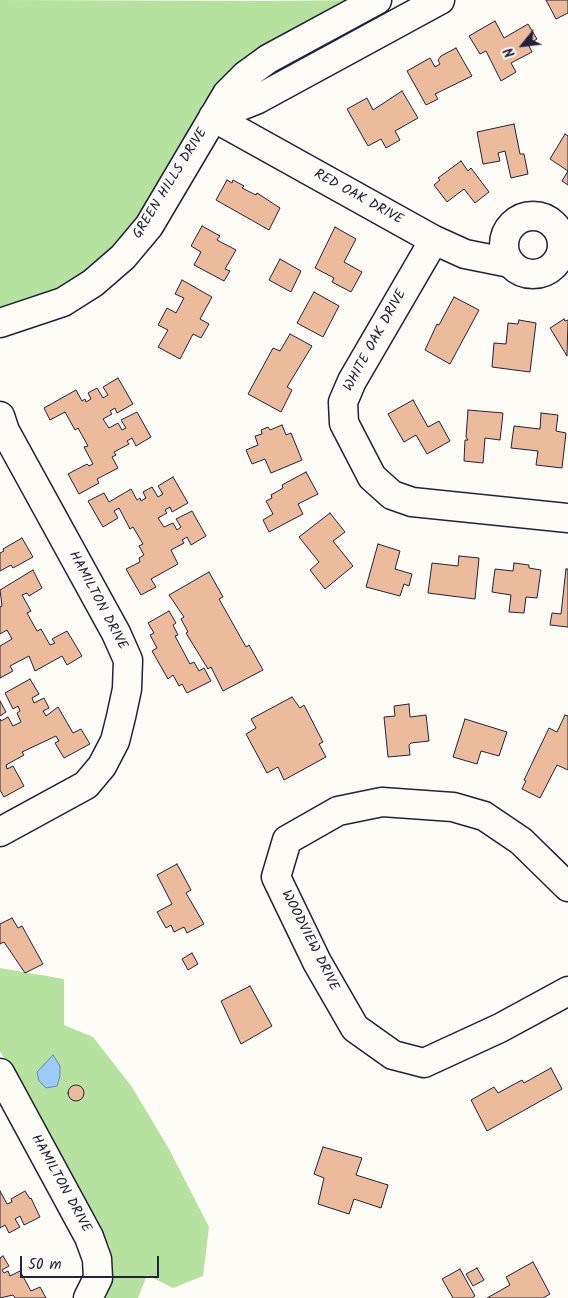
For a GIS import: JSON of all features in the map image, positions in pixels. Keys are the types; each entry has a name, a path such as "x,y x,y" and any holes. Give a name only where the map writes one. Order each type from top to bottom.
{"street":[{"name":"GREEN HILLS DRIVE","path":"0,323 63,302 93,283 123,257 149,226 227,94 246,75 268,59 377,0"},
{"name":"GREEN HILLS DRIVE","path":"213,117 258,99 431,2"},
{"name":"RED OAK DRIVE","path":"213,117 434,240 465,254 510,263"},
{"name":"WHITE OAK DRIVE","path":"434,240 352,381 343,402 344,423 372,477 392,495 412,502 568,518"},
{"name":"HAMILTON DRIVE","path":"0,416 4,431 116,633 128,660 127,689 121,717 115,741 102,766 86,785 0,832"},
{"name":"WOODVIEW DRIVE","path":"568,886 521,841 484,816 453,806 382,802 338,811 287,840 276,877 317,962 356,1028 393,1055 424,1063 500,1028 568,991"},
{"name":"HAMILTON DRIVE","path":"0,1073 89,1237 97,1260 98,1278 88,1298"}],"green space":[{"path":"0,0 360,0 222,81 205,100 141,218 118,250 54,293 0,312"},
{"path":"0,968 64,979 64,1025 93,1037 132,1087 169,1149 209,1227 203,1276 173,1288 147,1275 138,1298 100,1298 109,1281 110,1247 0,1051"}],"water":[{"path":"53,1055 60,1066 60,1076 57,1086 46,1088 39,1081 37,1072"}],"building":[{"path":"546,0 568,0 568,13 556,19"},
{"path":"495,21 504,38 528,24 537,39 528,44 532,52 511,63 516,72 501,81 486,51 480,54 469,36"},
{"path":"456,48 472,76 435,94 438,99 426,105 407,71 430,58 435,67 440,64 438,60 441,56"},
{"path":"402,91 418,118 395,131 400,140 386,148 381,139 368,146 347,109 367,98 373,110"},
{"path":"514,124 520,154 524,154 528,174 511,178 505,151 498,153 500,161 483,164 477,132"},
{"path":"565,134 568,136 568,171 550,159"},
{"path":"461,161 468,171 471,168 489,192 475,203 464,189 447,202 434,185 440,180 438,178"},
{"path":"568,171 568,185 562,181"},
{"path":"227,180 232,183 233,180 244,186 242,188 256,195 257,193 280,208 269,230 216,200"},
{"path":"202,226 220,236 217,240 236,250 225,269 230,271 224,281 194,265 201,252 191,246"},
{"path":"335,227 356,239 344,262 362,272 351,292 332,282 334,278 315,268"},
{"path":"280,259 301,271 291,292 269,280"},
{"path":"182,280 212,297 200,319 209,324 201,338 193,334 180,359 158,347 168,330 158,325 167,308 176,313 184,298 175,294"},
{"path":"314,292 339,306 323,337 297,323"},
{"path":"454,297 479,310 450,364 425,350 437,324 439,325"},
{"path":"564,319 565,321 568,320 567,356 550,328"},
{"path":"519,320 536,323 530,372 492,367 494,343 506,344 508,323 518,324"},
{"path":"290,334 312,346 287,387 292,390 281,412 248,394 273,348 280,351"},
{"path":"118,378 133,404 117,413 115,408 110,411 112,414 103,419 109,428 118,423 122,430 126,428 121,420 137,412 151,437 136,446 132,438 127,441 129,444 114,452 116,455 112,457 118,468 97,479 99,483 79,494 68,474 87,464 89,466 93,464 84,447 88,446 78,428 75,430 65,412 50,420 44,408 76,390 82,401 85,399 86,402 91,399 88,393 97,388 103,398 108,395 103,387"},
{"path":"413,400 428,427 439,421 450,441 427,454 416,435 404,442 388,414"},
{"path":"468,410 503,413 500,440 485,438 483,463 464,461 465,440 468,440 466,437"},
{"path":"541,413 558,415 556,431 566,433 562,468 536,465 538,451 511,448 514,426 540,429"},
{"path":"282,425 286,435 291,433 302,460 271,473 265,459 252,464 246,450 258,445 255,436 262,434 261,430 268,427 270,430"},
{"path":"306,472 318,494 298,504 303,514 269,532 263,520 273,514 266,501 272,498 271,495 283,488 282,485"},
{"path":"173,477 188,503 172,512 170,507 165,510 167,513 158,518 164,527 173,523 177,530 181,527 176,519 192,511 206,536 191,545 187,537 182,540 184,543 171,550 178,564 151,579 156,587 141,595 126,569 140,562 139,558 144,555 139,546 143,544 133,527 130,529 119,508 114,511 118,518 103,527 88,501 104,493 109,502 131,489 137,500 140,498 141,501 146,498 143,492 152,487 158,497 163,494 158,486"},
{"path":"330,513 345,532 333,541 353,566 325,589 310,570 319,562 299,537"},
{"path":"22,538 33,557 13,568 11,565 0,571 0,553 4,551 3,549"},
{"path":"378,544 400,551 395,569 412,574 409,586 404,584 400,596 366,587"},
{"path":"459,556 479,558 475,599 428,593 432,563 458,566"},
{"path":"514,563 529,565 529,568 541,570 537,598 526,597 524,613 509,612 511,595 492,592 495,569 513,571"},
{"path":"566,569 568,569 568,627 550,625 552,613 561,614"},
{"path":"33,570 42,588 29,596 27,593 22,595 31,611 27,613 37,631 41,629 50,645 55,643 52,639 67,631 82,656 67,665 62,656 35,671 29,656 10,666 13,671 0,678 0,646 12,639 7,630 0,634 0,607 2,606 0,590"},
{"path":"209,572 223,597 219,599 246,647 249,645 263,670 223,691 211,667 208,669 186,633 188,632 181,619 184,617 169,595"},
{"path":"169,611 176,623 173,625 178,635 175,636 190,664 194,662 199,671 204,668 211,681 187,693 182,684 179,686 173,675 168,679 152,651 157,648 150,635 154,633 148,623"},
{"path":"30,679 39,694 32,698 34,703 44,698 49,708 43,711 46,716 58,707 73,733 81,729 90,744 64,758 55,743 59,741 56,736 22,752 24,755 6,765 7,769 13,766 24,786 4,797 0,790 0,719 1,721 8,717 13,726 21,722 17,713 20,711 18,706 13,709 5,693"},
{"path":"292,697 300,708 304,705 323,742 319,744 326,757 284,780 278,767 267,773 246,734 256,728 251,719"},
{"path":"0,701 6,712 0,716"},
{"path":"409,704 410,717 426,715 429,741 411,743 409,745 410,755 388,757 384,717 395,716 394,706"},
{"path":"565,715 568,716 568,770 557,765 540,798 522,789 526,781 524,780 549,728 557,732"},
{"path":"465,719 507,732 499,756 481,751 477,764 453,757"},
{"path":"177,864 191,890 186,893 204,924 187,933 184,927 174,932 171,925 166,928 157,912 172,904 157,875"},
{"path":"12,918 18,928 22,926 43,964 25,973 4,942 0,944 0,924"},
{"path":"192,953 198,964 188,970 182,959"},
{"path":"250,986 272,1026 241,1044 221,1001"},
{"path":"551,1068 562,1089 487,1131 471,1100 494,1087 498,1093 522,1080 524,1083"},
{"path":"76,1085 82,1087 84,1093 82,1099 76,1101 70,1099 68,1093 70,1087"},
{"path":"323,1147 362,1158 356,1175 388,1185 381,1208 354,1199 349,1214 318,1204 324,1178 314,1174"},
{"path":"0,1191 7,1204 12,1202 11,1199 25,1191 31,1198 40,1217 24,1225 20,1216 15,1219 20,1227 9,1233 5,1225 0,1228"},
{"path":"3,1256 9,1266 2,1270 4,1273 8,1271 10,1276 20,1271 31,1291 40,1287 46,1298 15,1298 13,1295 0,1298 0,1258"},
{"path":"533,1262 550,1294 543,1298 487,1298 510,1285 506,1277"},
{"path":"477,1268 484,1280 473,1286 466,1274"},
{"path":"460,1269 475,1296 472,1298 453,1298 442,1279"}]}
